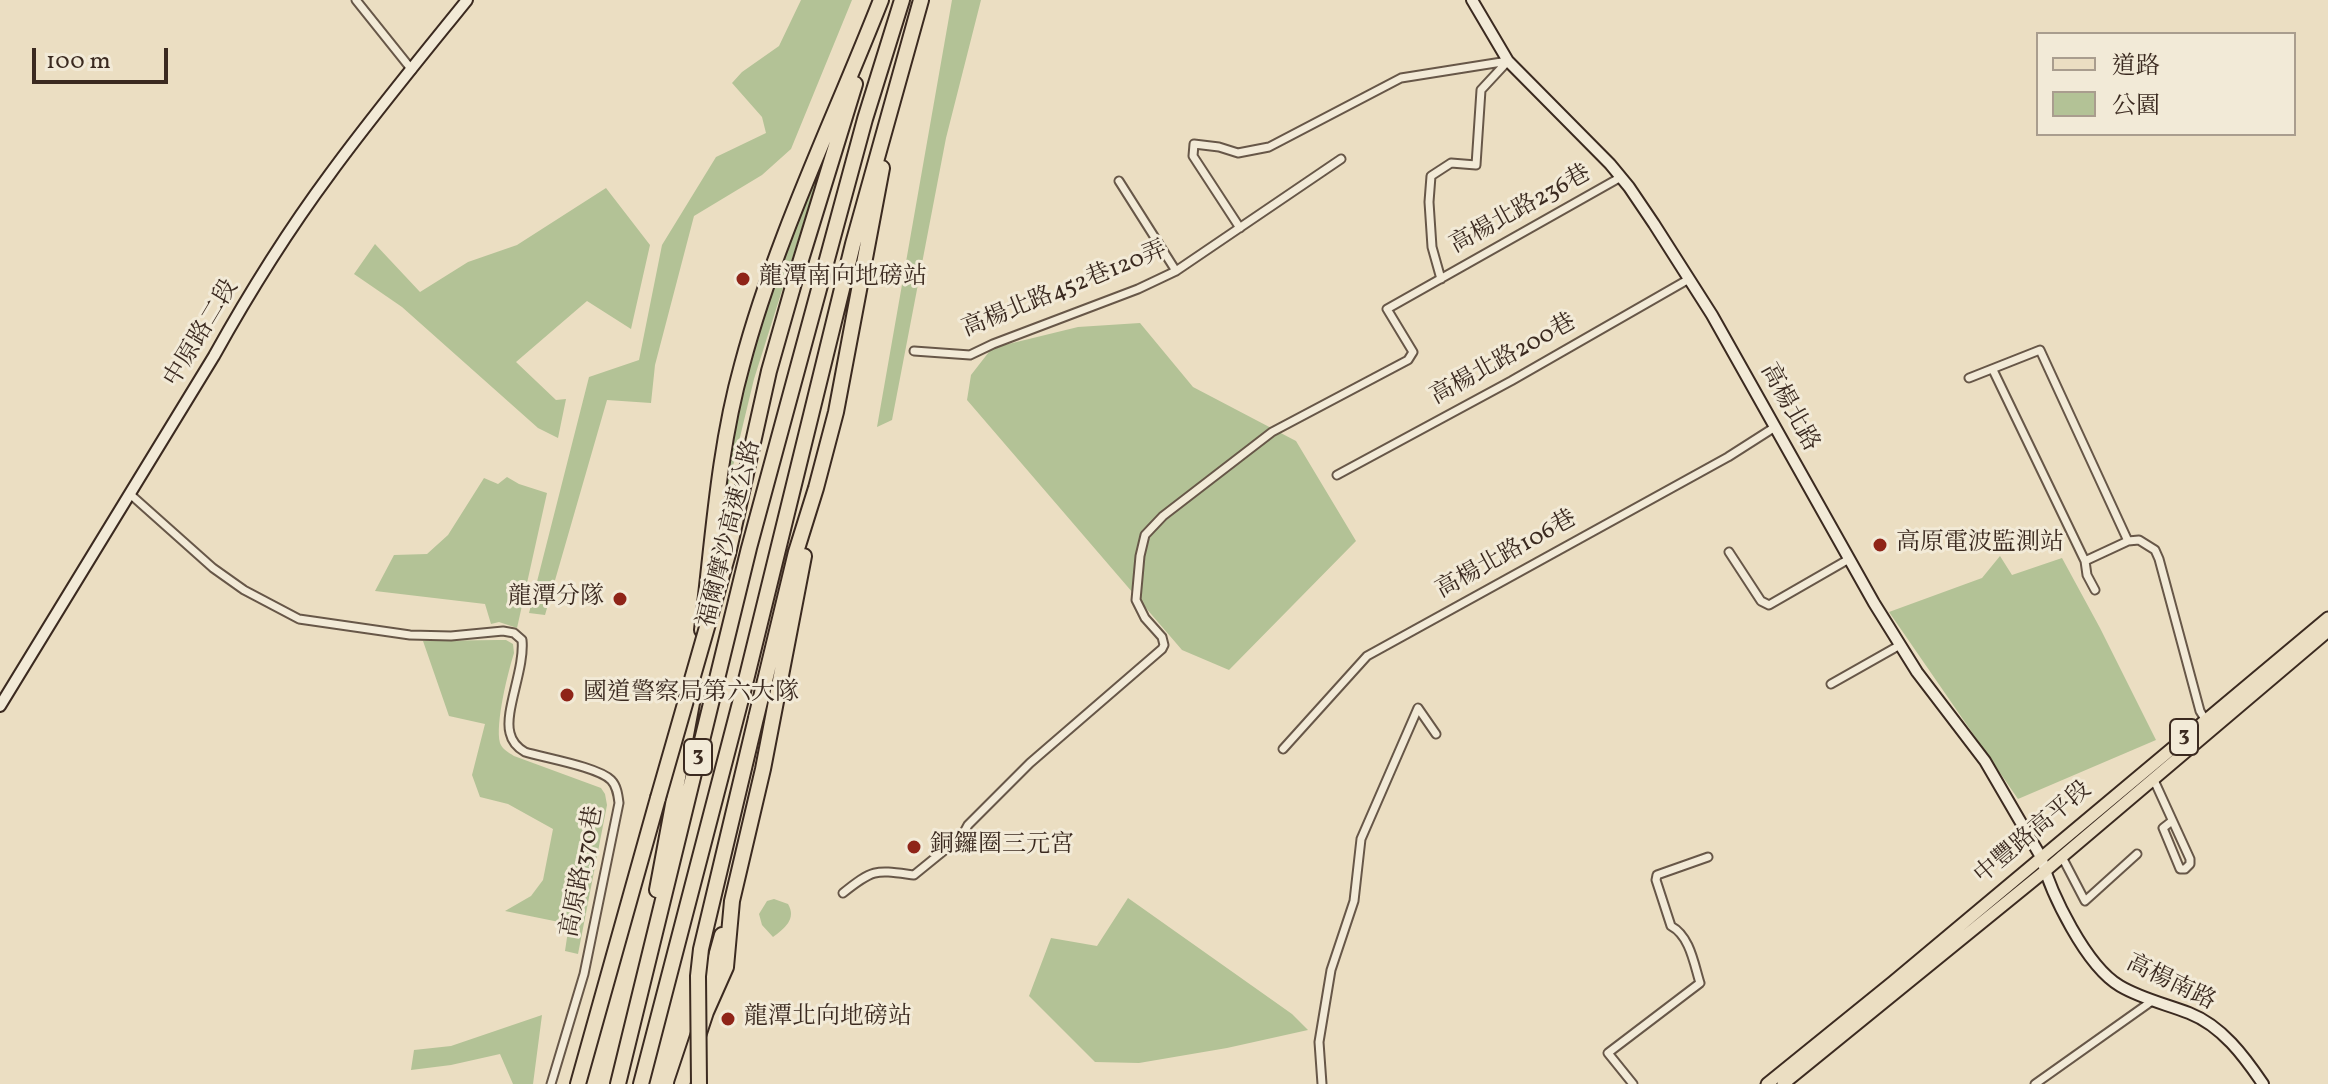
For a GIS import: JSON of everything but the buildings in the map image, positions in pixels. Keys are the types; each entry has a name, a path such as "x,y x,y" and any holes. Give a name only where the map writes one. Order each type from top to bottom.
{"highway":[{"name":"福爾摩沙高速公路","path":"618,1084 768,474 865,119 902,0"},
{"name":"福爾摩沙高速公路","path":"641,1084 743,691 853,244 921,0"},
{"path":"654,939 658,886 697,675 721,468 742,364 805,187 878,7"},
{"path":"578,1084 728,554 769,371 878,7"},
{"path":"699,1084 698,976 701,949 796,552 836,412 897,85"},
{"path":"682,1084 706,1012 726,967 732,901 763,769 816,488"}],"main road":[{"name":"中豐路高平段","path":"1783,1084 2045,871 2153,778 2208,724 2328,618"},
{"name":"中豐路高平段","path":"1767,1084 2041,857 2328,631"}],"street":[{"path":"356,0 412,70"},
{"name":"中原路二段","path":"0,706 245,300 301,215 467,0"},
{"name":"高楊北路","path":"1472,0 1508,61 1621,177 1689,279 1900,645 1985,761 2041,857"},
{"path":"1240,228 1193,156 1194,144 1238,153 1269,147 1401,78 1508,61"},
{"path":"1441,279 1432,247 1431,176 1451,163 1476,165 1481,90 1508,61"},
{"name":"高楊北路452巷120弄","path":"914,351 970,355 1138,289 1176,271 1341,159"},
{"name":"高楊北路236巷","path":"843,893 878,870 914,875 962,836 968,825 1030,763 1162,649 1162,637 1145,618 1136,600 1145,535 1163,516 1272,432 1408,360 1413,352 1387,309 1621,177"},
{"path":"1119,181 1176,271"},
{"name":"高楊北路200巷","path":"1337,475 1511,381 1689,279"},
{"path":"1969,378 2040,350 2128,541"},
{"path":"1993,370 2085,561 2087,575 2095,590"},
{"name":"高楊北路106巷","path":"1283,749 1367,656 1728,457 1775,427"},
{"name":"高原路370巷","path":"130,494 213,568 244,590 299,619 410,635 451,636 503,631 514,633 522,640 522,658 508,724 510,736 525,752 597,772 610,779 617,788 619,803 584,974 551,1084"},
{"path":"2085,561 2128,541 2139,540 2155,550 2200,711 2208,724"},
{"path":"1729,552 1761,601 1769,605 1849,559"},
{"path":"1831,684 1900,645"},
{"path":"1322,1084 1319,1042 1331,970 1354,901 1361,839 1418,708 1436,734"},
{"path":"2153,778 2190,859 2185,869 2180,869 2163,828 2172,821"},
{"path":"2061,855 2085,901 2137,854"},
{"path":"1633,1084 1608,1053 1700,983 1685,937 1671,926 1657,875 1708,857"},
{"name":"高楊南路","path":"2041,857 2072,928 2097,966 2118,985 2152,1001 2193,1014 2215,1028 2234,1045 2263,1084"},
{"path":"2035,1084 2152,1001"}],"green space":[{"path":"801,0 852,0 791,149 762,175 694,216 655,365 651,403 607,400 545,615 529,613 589,377 639,360 662,245 716,157 766,133 762,117 732,83 742,72 779,46"},
{"path":"952,0 981,0 946,138 892,420 877,427"},
{"path":"827,148 754,379 722,512 735,421 755,339 783,256"},
{"path":"606,188 650,245 631,329 587,301 516,362 556,400 566,399 558,438 538,428 402,307 354,274 375,244 420,292 468,262 517,245"},
{"path":"1140,323 1193,387 1296,441 1356,541 1229,670 1182,650 967,400 971,375 992,348 1078,327"},
{"path":"507,477 547,493 517,628 499,622 491,624 485,604 375,591 394,555 427,554 448,535 484,478 498,484"},
{"path":"2000,556 2012,575 2062,558 2156,740 2018,799 1889,612 1982,578"},
{"path":"506,640 513,644 514,653 501,711 499,734 502,747 514,756 601,788 605,794 607,805 578,954 565,951 569,924 505,911 531,896 543,880 553,829 508,804 480,797 472,775 485,724 449,716 423,641"},
{"path":"1128,898 1292,1014 1308,1030 1139,1063 1095,1062 1029,996 1051,938 1097,946"},
{"path":"774,899 788,904 791,914 785,927 773,937 762,925 759,914 767,901"},
{"path":"542,1015 533,1084 513,1084 500,1054 411,1070 414,1050 451,1046"}],"place":[{"name":"龍潭南向地磅站","path":"743,279"},
{"name":"高原電波監測站","path":"1880,545"},
{"name":"龍潭分隊","path":"620,599"},
{"name":"國道警察局第六大隊","path":"567,695"},
{"name":"銅鑼圈三元宮","path":"914,847"},
{"name":"龍潭北向地磅站","path":"728,1019"}]}
